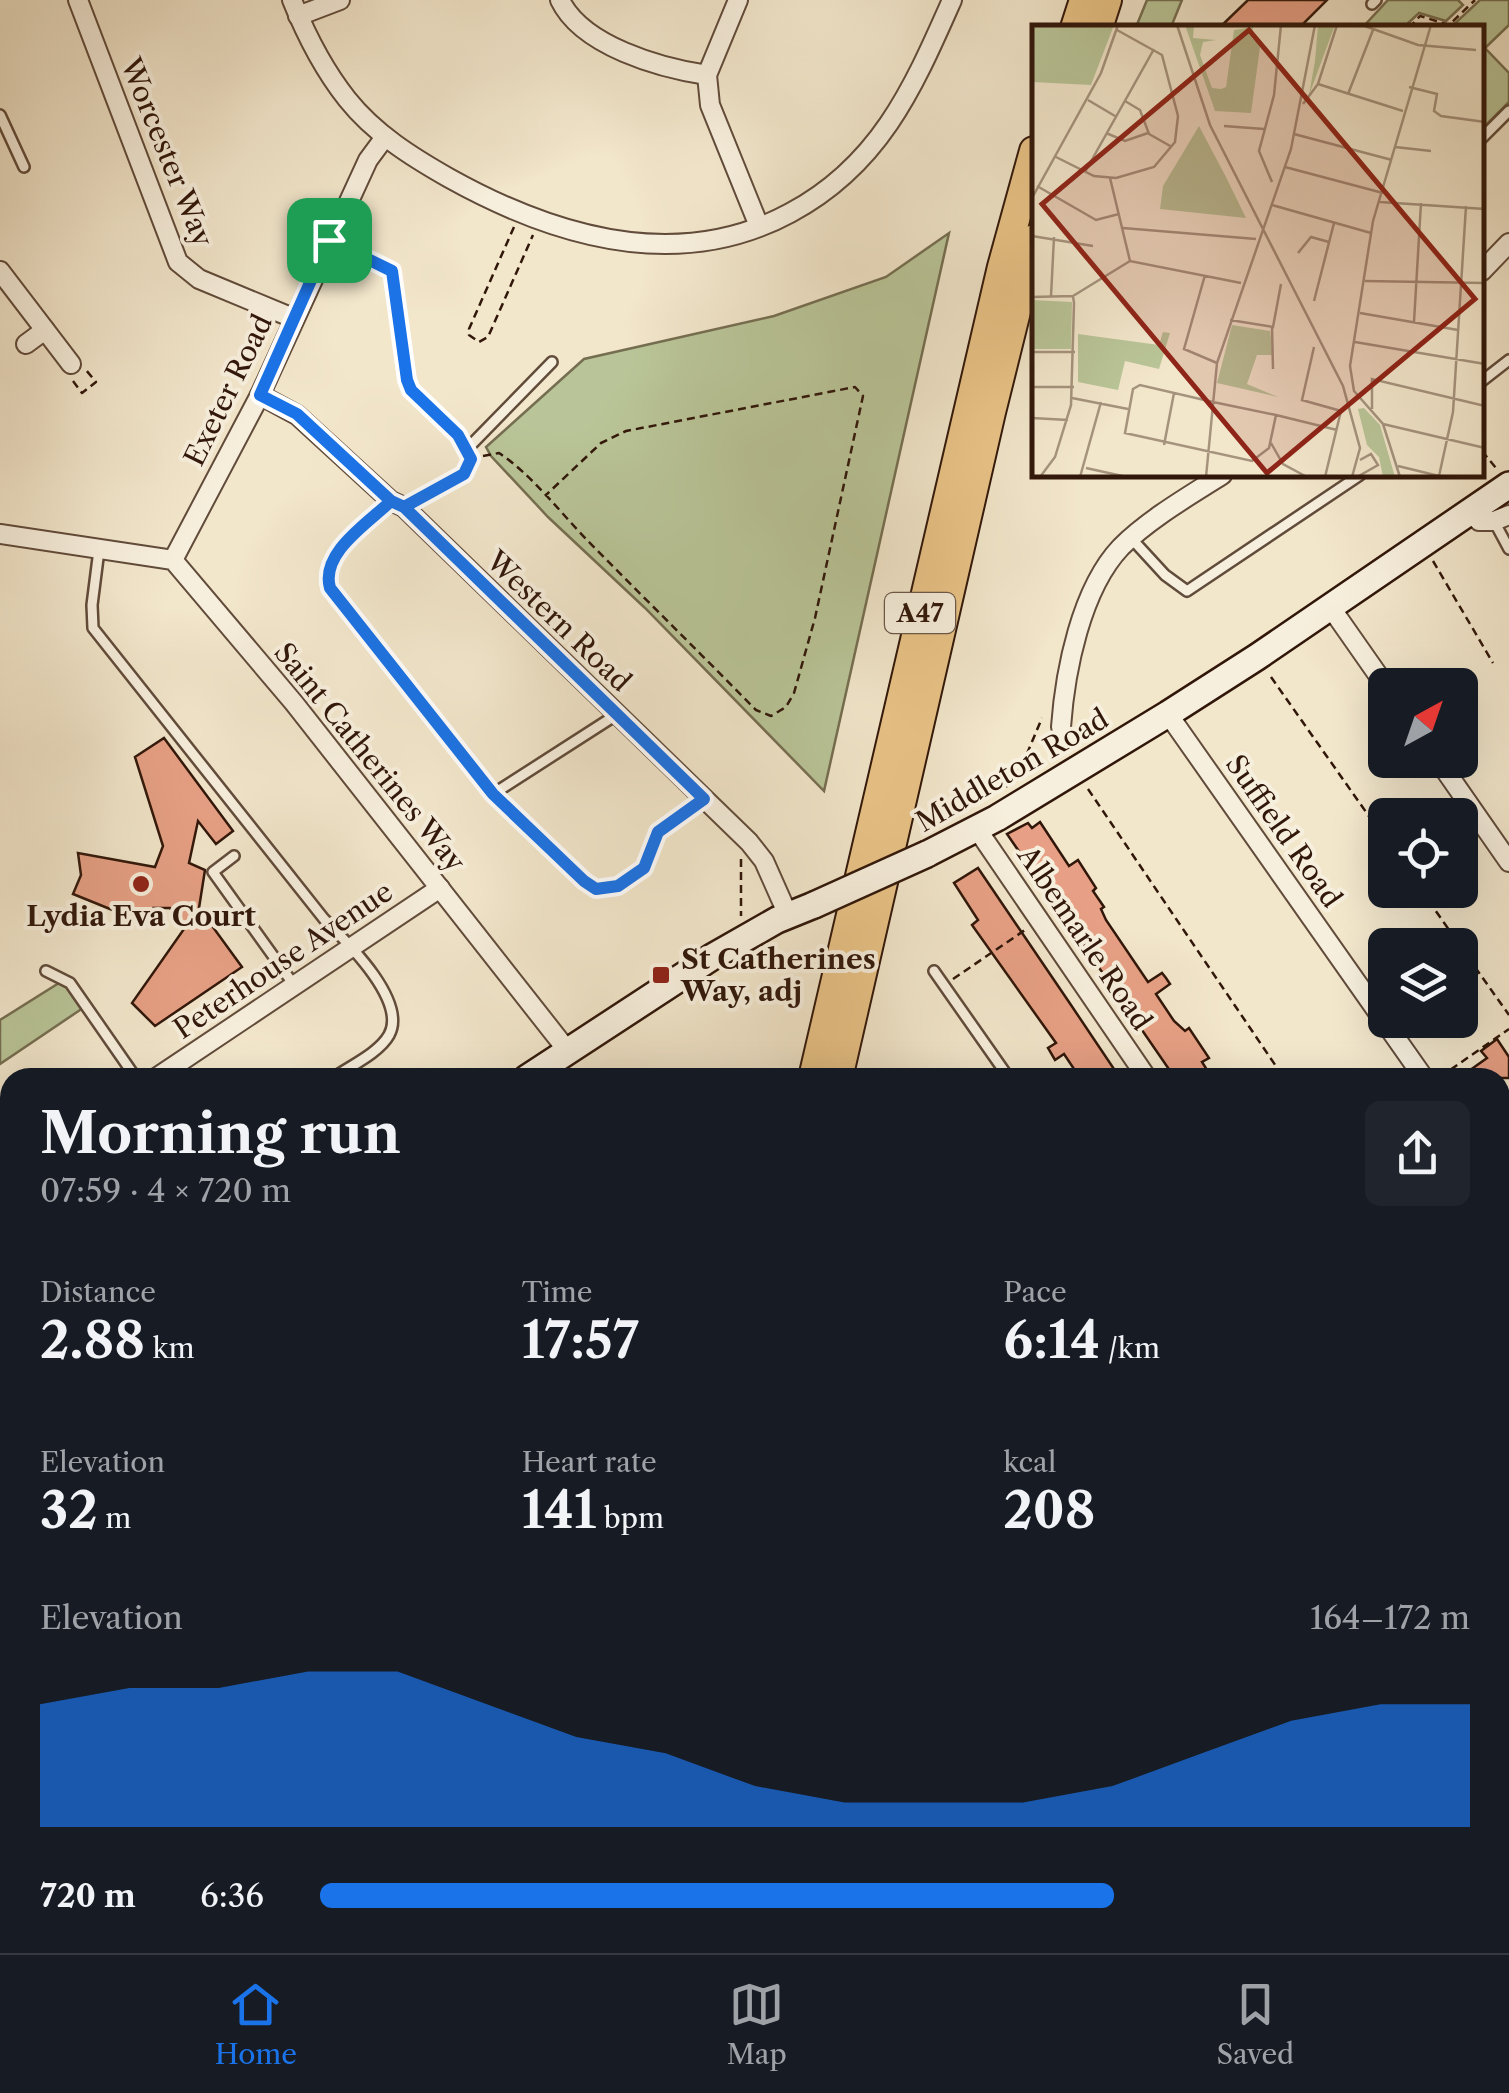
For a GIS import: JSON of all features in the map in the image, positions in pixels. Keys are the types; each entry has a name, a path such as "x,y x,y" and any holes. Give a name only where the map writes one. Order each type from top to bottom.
{"highway":[{"path":"1076,25 1084,0"},
{"path":"1099,25 1108,0"},
{"name":"A47","path":"815,1068 1002,267 1032,158"},
{"name":"A47","path":"840,1068 990,412 1032,246"}],"main road":[{"name":"Middleton Road","path":"541,1068 712,957 788,915 977,829 1076,770 1257,657 1423,544 1492,516 1509,486"}],"street":[{"name":"Worcester Way","path":"78,0 178,262 199,279 293,318"},
{"path":"340,0 295,8 324,66 348,101 385,137 410,156 476,193 555,228 612,242 653,244 721,237 789,214 812,200 870,148 897,116 952,0"},
{"path":"560,0 580,28 642,58 676,70 708,74"},
{"path":"738,0 708,74 710,105 759,226"},
{"name":"Exeter Road","path":"173,560 260,395 368,160 385,137"},
{"path":"1484,269 1509,244"},
{"path":"0,271 73,366"},
{"path":"25,344 45,330"},
{"name":"Western Road","path":"260,395 297,414 397,504 704,799 756,851 788,915"},
{"path":"1061,727 1064,682 1089,600 1118,550 1214,478"},
{"path":"0,534 173,560"},
{"name":"Saint Catherines Way","path":"173,560 294,703 567,1050"},
{"path":"1329,605 1373,668"},
{"name":"Suffield Road","path":"1168,714 1417,1068"},
{"path":"1451,778 1509,862"},
{"name":"Albemarle Road","path":"977,829 1139,1068"},
{"name":"Peterhouse Avenue","path":"171,1068 440,888"}],"lane":[{"path":"1484,136 1509,111"},
{"path":"0,115 24,168"},
{"path":"329,240 392,271 411,390 458,435 469,454"},
{"path":"1484,379 1509,360"},
{"path":"552,362 469,454 464,474 397,504 335,555 327,577 330,588 493,794 596,889 618,886 644,868 658,832 704,799"},
{"path":"1131,538 1165,575 1187,591 1356,478"},
{"path":"1492,516 1509,549"},
{"path":"99,549 93,628 324,918 352,946 390,1003 393,1022 382,1045 349,1068"},
{"path":"493,794 616,716"},
{"path":"234,856 213,872 294,985"},
{"path":"46,971 70,983 129,1068"},
{"path":"934,972 1002,1068"}],"path":[{"path":"1462,0 1468,6"},
{"path":"1449,25 1475,0"},
{"path":"1411,25 1420,16 1445,25"},
{"path":"517,221 469,328 470,335 479,342 488,337 536,230"},
{"path":"73,366 96,382 82,392 73,366"},
{"path":"469,454 499,453 756,710 772,716 780,714 794,694 815,618 863,396 854,387 626,431 601,443 544,496"},
{"path":"1423,544 1493,663"},
{"path":"1257,657 1368,815"},
{"path":"1002,792 1026,756 1042,718"},
{"path":"1076,770 1277,1068"},
{"path":"741,851 741,918"},
{"path":"944,986 1040,921"},
{"path":"1478,971 1509,1015"},
{"path":"1453,1068 1509,1029"}],"green space":[{"path":"1147,0 1182,0 1172,25 1137,25"},
{"path":"1388,0 1458,0 1463,5 1446,21 1419,13 1406,25 1365,25"},
{"path":"1480,0 1509,0 1509,25 1485,48 1509,73 1509,102 1484,127 1484,25 1453,25"},
{"path":"949,233 824,791 645,608 548,517 486,447 584,359 774,316 886,277"},
{"path":"59,983 68,988 83,1008 0,1064 0,1020"}],"building":[{"path":"1248,0 1327,0 1302,25 1222,25"},
{"name":"Lydia Eva Court","path":"164,738 233,831 216,844 198,821 189,863 205,870 199,908 242,967 155,1026 132,1003 184,929 170,908 153,908 147,924 73,894 81,875 78,853 155,867 163,846 135,757"},
{"path":"1040,822 1069,866 1078,860 1096,888 1093,891 1104,907 1101,909 1106,920 1148,982 1162,973 1166,978 1170,984 1156,994 1174,1021 1185,1031 1189,1028 1209,1058 1202,1062 1206,1068 1168,1068 1007,834 1028,823 1032,828"},
{"path":"978,868 1113,1068 1073,1068 1064,1054 1055,1060 1048,1048 1056,1043 972,925 978,920 954,883"},
{"path":"1497,1039 1509,1057 1509,1068 1473,1068 1487,1058 1481,1051"}],"place":[{"name":"Lydia Eva Court","path":"141,884"},
{"name":"St Catherines Way, adj","path":"661,975"}],"route":[{"path":"329,240 260,395 297,414 391,501 404,507 704,799 658,832 644,868 618,886 596,889 520,822 493,794 330,588 327,577 335,555 391,501 404,507 464,474 471,459 458,435 411,390 402,363 392,271 329,240"}]}
